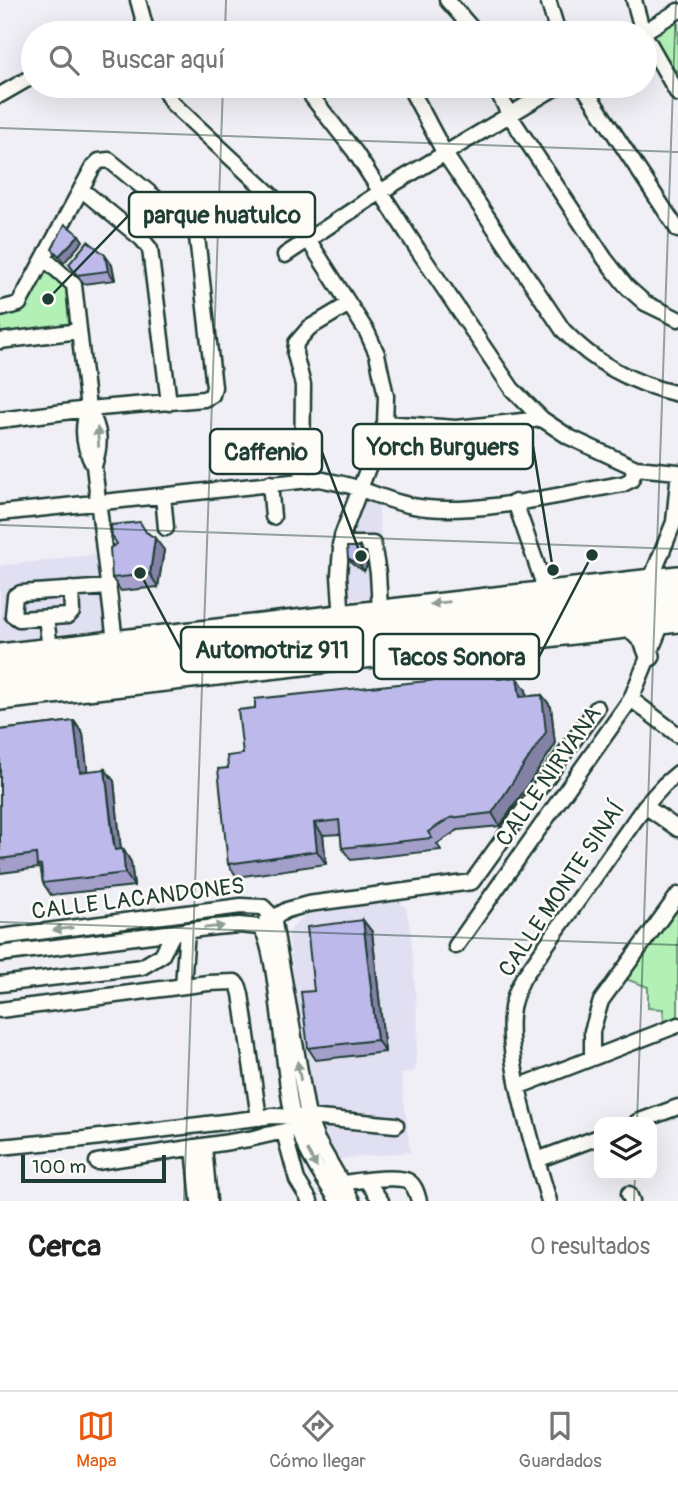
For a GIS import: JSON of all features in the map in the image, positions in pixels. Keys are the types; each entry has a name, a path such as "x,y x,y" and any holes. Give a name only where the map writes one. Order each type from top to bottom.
{"highway":[{"path":"0,669 116,647 651,585 678,588"},
{"path":"0,688 673,618"}],"main road":[{"path":"342,622 380,610 546,591 651,585 678,576"},
{"path":"0,700 630,627 673,618"},
{"path":"630,627 644,641 650,656"},
{"path":"0,653 50,648 116,647"}],"street":[{"path":"138,0 144,21"},
{"path":"447,0 465,21"},
{"path":"548,0 554,21"},
{"path":"634,0 640,21"},
{"path":"657,25 678,11"},
{"path":"657,58 678,94"},
{"path":"0,95 21,83"},
{"path":"169,98 272,195 308,239 367,332 377,354 386,396 385,423 374,456 347,516 340,544 342,622"},
{"path":"313,98 339,129 512,388 541,419 569,437 636,468 678,472"},
{"path":"415,98 445,154 563,330 579,347 612,369 644,384 678,394"},
{"path":"501,98 510,116 605,259 627,287 645,303 678,319"},
{"path":"285,255 380,192 539,98"},
{"path":"591,98 678,230"},
{"path":"0,309 19,304 96,163 109,160 190,225 197,237 214,392 204,399 0,420"},
{"path":"81,189 142,239 150,249 169,402"},
{"path":"44,258 74,285 88,409 97,424 100,441 94,466 116,647"},
{"path":"302,479 303,384 295,354 296,343 309,328 349,304"},
{"path":"0,341 79,331"},
{"path":"385,423 456,428 541,419"},
{"path":"0,513 302,479 319,479 358,488 386,499 429,508 454,508 514,502 623,484 631,480 636,468"},
{"path":"651,585 676,527 678,481"},
{"path":"270,483 273,517"},
{"path":"163,496 166,528"},
{"path":"514,502 546,591"},
{"path":"340,544 373,544 380,610"},
{"path":"71,589 71,615 15,618 15,596 21,593 71,589 109,587"},
{"path":"46,618 50,648"},
{"name":"CALLE NIRVANA","path":"456,946 631,699 650,656 673,618"},
{"path":"631,699 678,735"},
{"path":"260,927 273,917 308,904 472,882 597,708"},
{"name":"CALLE MONTE SINAÍ","path":"549,1201 520,1086 511,1031 515,995 523,978 645,806 678,773"},
{"path":"645,806 678,829"},
{"path":"592,1058 592,1031 601,1001 678,895"},
{"name":"CALLE LACANDONES","path":"0,937 248,906 263,907 273,917 299,1123"},
{"path":"155,917 157,934"},
{"path":"104,924 107,941"},
{"name":"CALLE LACANDONES","path":"0,954 180,931 239,925 260,927 265,934 271,964 299,1123 334,1186 338,1201"},
{"path":"0,984 142,967 162,955 180,931"},
{"path":"180,931 183,986"},
{"path":"0,1010 183,986 235,982 239,987 259,1118"},
{"path":"520,1086 678,1025"},
{"path":"651,1117 678,1107"},
{"path":"0,1147 259,1118 299,1123 396,1125"},
{"path":"97,1161 199,1146 299,1123"},
{"path":"299,1123 298,1180 310,1201"},
{"path":"537,1160 594,1139"},
{"path":"199,1146 199,1201"},
{"path":"199,1146 209,1201"},
{"path":"366,1180 381,1201"},
{"path":"334,1186 366,1180 408,1181 414,1186 419,1201"},
{"name":"CALLE LACANDONES","path":"334,1186 352,1201"}],"shaded area":[{"path":"359,500 378,500 385,597 350,600 343,556"},
{"path":"96,554 105,630 0,642 0,566"},
{"path":"398,901 406,908 411,934 418,1030 415,1071 401,1074 410,1152 339,1159 322,1130 307,1077 288,933 313,911"}],"green space":[{"path":"678,19 678,79 657,48 658,31"},
{"path":"46,272 66,288 69,326 0,336 0,315 22,310 42,273"},
{"path":"678,898 678,1017 664,1022 663,1009 648,1008 648,987 620,977"}],"building":[{"path":"65,224 79,235 59,256 52,249"},
{"path":"88,241 105,255 108,271 77,275 69,264"},
{"path":"140,522 146,532 155,538 150,574 112,578 110,548 117,544 112,536 111,525"},
{"path":"347,547 360,547 363,560 360,565 348,558"},
{"path":"494,674 498,679 517,677 520,697 542,695 546,732 492,813 450,818 428,832 432,838 342,848 339,820 314,823 317,851 228,864 218,769 228,768 227,756 243,754 238,710 255,708 255,699"},
{"path":"74,721 80,772 105,769 115,850 123,849 125,873 43,883 41,865 37,866 36,854 0,859 0,730"},
{"path":"363,920 377,1040 308,1048 301,992 314,991 307,927"}],"place":[{"name":"parque huatulco","path":"48,299"},
{"name":"Tacos Sonora","path":"592,555"},
{"name":"Caffenio","path":"361,556"},
{"name":"Yorch Burguers","path":"553,570"},
{"name":"Automotriz 911","path":"140,573"}]}
